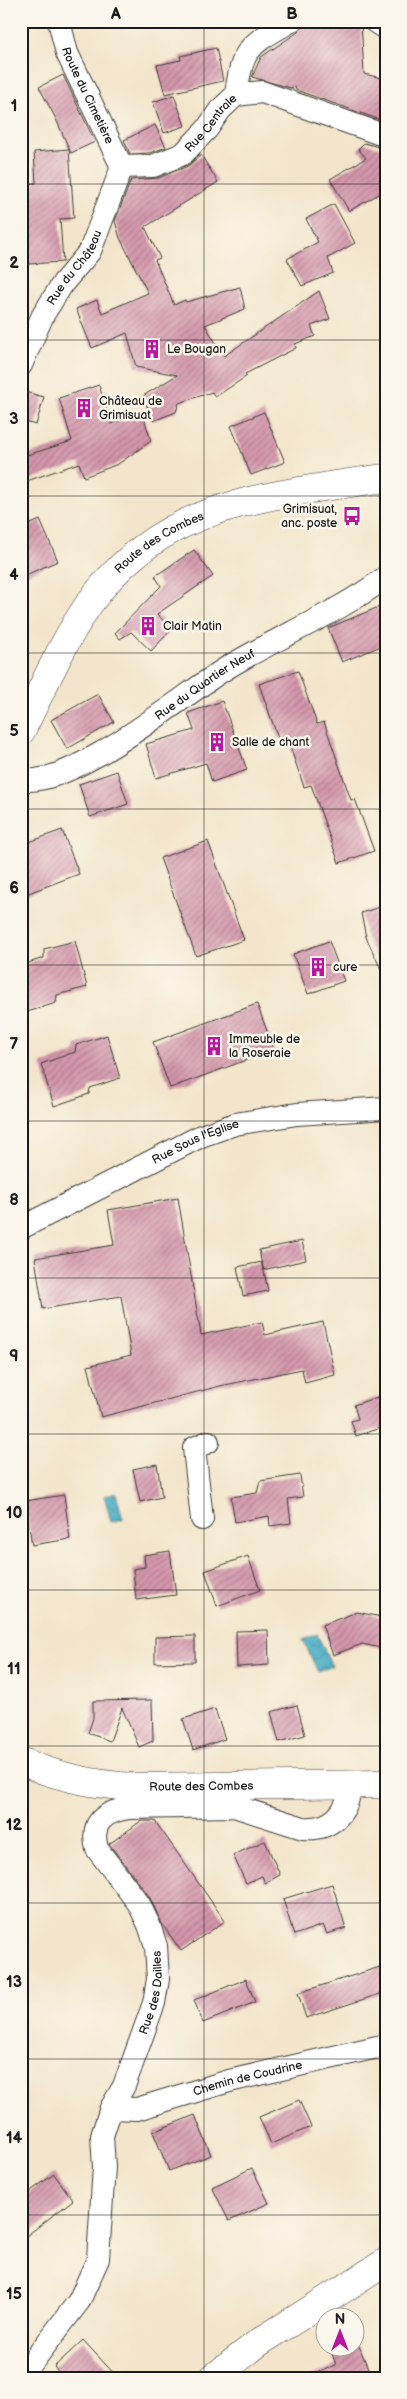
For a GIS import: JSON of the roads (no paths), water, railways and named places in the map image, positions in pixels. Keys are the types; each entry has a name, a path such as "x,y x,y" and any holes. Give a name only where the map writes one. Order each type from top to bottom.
{"street":[{"name":"Route du Cimetière","path":"58,21 67,53 122,167"},
{"path":"236,95 239,69 248,48 291,21"},
{"path":"374,21 386,29"},
{"name":"Rue Centrale","path":"122,167 153,166 183,154 207,129 220,110 236,95 262,92 386,136"},
{"name":"Rue du Château","path":"21,365 43,316 63,283 90,251 122,167"},
{"name":"Route des Combes","path":"21,731 89,604 118,570 149,544 181,524 217,509 276,495 386,478"},
{"name":"Rue du Quartier Neuf","path":"21,779 39,780 53,776 112,746 226,669 349,601 386,576"},
{"name":"Rue Sous l'Eglise","path":"21,1228 201,1136 235,1124 297,1114 386,1108"},
{"path":"202,1519 194,1448 208,1442"},
{"name":"Route des Combes","path":"21,1761 63,1777 94,1784 130,1787 386,1784"},
{"name":"Rue des Dailles","path":"21,2377 79,2301 98,2259 104,2167 102,2136 112,2108 124,2086 154,2003 158,1979 156,1946 149,1925 139,1904 97,1849 95,1827 104,1816 116,1810 129,1808 234,1806 313,1829 332,1823 339,1816 347,1805 350,1785"},
{"name":"Chemin de Coudrine","path":"112,2108 137,2109 238,2078 386,2045"},
{"path":"213,2378 258,2343 386,2262"}],"water":[{"path":"116,1493 123,1519 111,1522 104,1496"},
{"path":"317,1634 332,1666 318,1672 303,1640"}],"place":[{"name":"Le Bougan","path":"152,349"},
{"name":"Château de Grimisuat","path":"84,408"},
{"name":"Grimisuat, anc. poste","path":"352,516"},
{"name":"Clair Matin","path":"148,626"},
{"name":"Salle de chant","path":"217,742"},
{"name":"cure","path":"318,967"},
{"name":"Immeuble de la Roseraie","path":"214,1046"}]}
